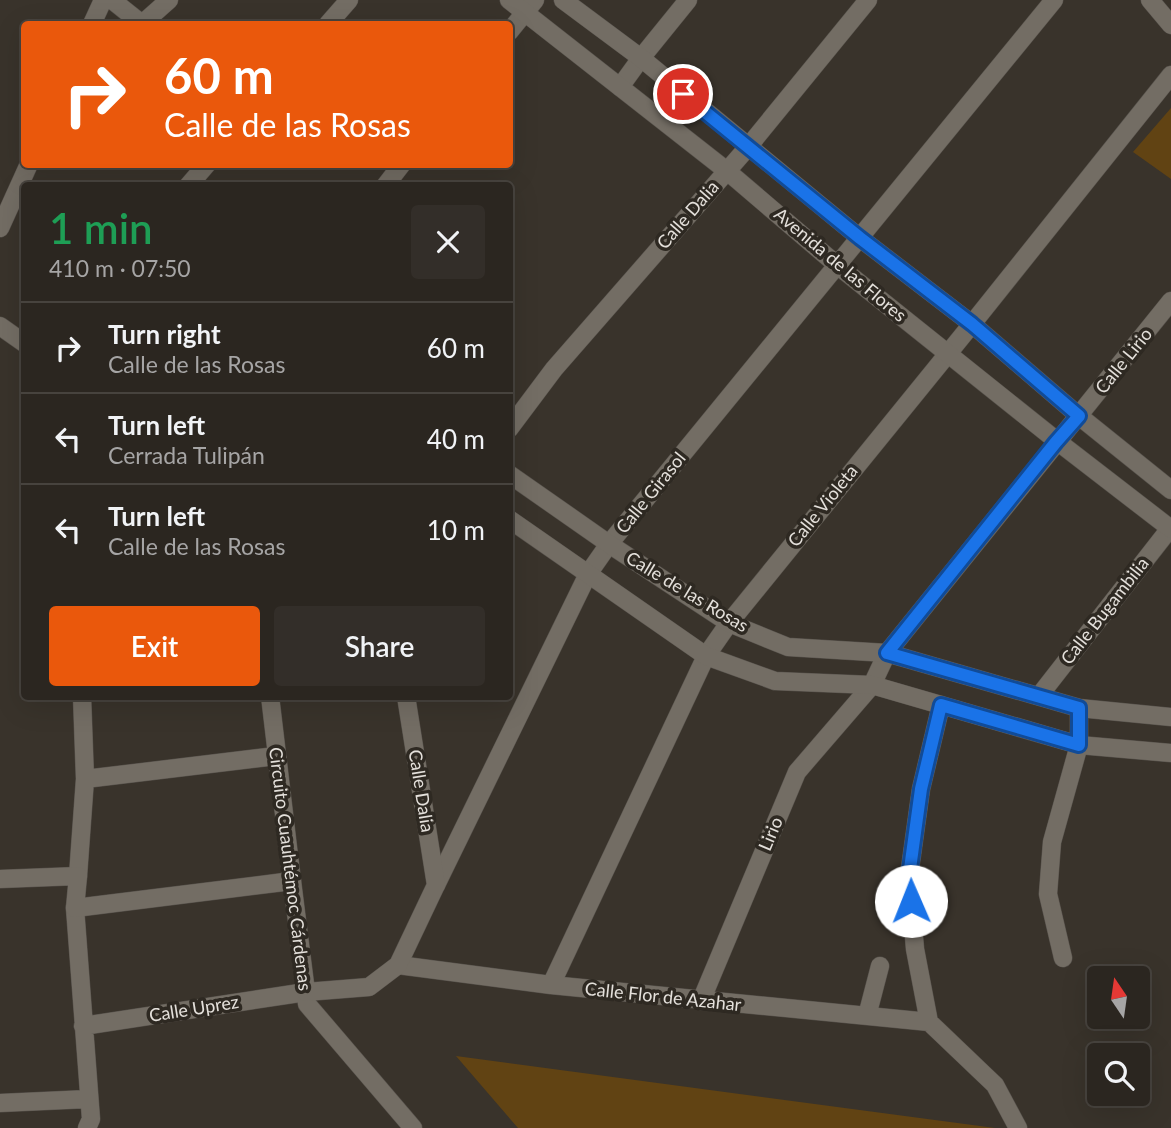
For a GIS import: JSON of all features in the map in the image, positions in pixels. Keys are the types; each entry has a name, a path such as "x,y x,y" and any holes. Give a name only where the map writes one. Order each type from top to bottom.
{"street":[{"path":"93,21 103,0"},
{"path":"112,0 138,21"},
{"path":"145,21 169,0"},
{"path":"331,21 349,0"},
{"name":"Avenida de las Flores","path":"509,0 530,6 620,87 727,171 837,265 1056,442 1171,528"},
{"name":"Avenida de las Flores","path":"563,0 640,58 860,238 972,324 1079,416 1171,490"},
{"path":"620,87 640,58 688,0"},
{"name":"Calle Dalia","path":"513,424 554,369 748,147 868,0"},
{"name":"Calle Girasol","path":"306,992 369,987 398,965 588,574 609,544 1054,0"},
{"path":"1150,0 1171,24"},
{"path":"513,27 530,6"},
{"name":"Calle Violeta","path":"551,985 706,656 729,623 1171,75"},
{"path":"0,228 27,168"},
{"path":"191,182 203,168"},
{"path":"388,182 399,168"},
{"name":"Calle Lirio","path":"872,685 887,653 1171,301"},
{"path":"0,326 21,341"},
{"name":"Calle de las Rosas","path":"513,477 729,623 788,648 887,653 1079,708 1171,717"},
{"path":"513,522 706,656 775,681 872,685 1079,745 1171,753"},
{"name":"Calle Bugambilia","path":"1039,696 1171,528"},
{"name":"Lirio","path":"701,1001 797,772 872,685"},
{"path":"82,700 85,779 75,908 91,1119 88,1128"},
{"name":"Circuito Cuauhtémoc Cárdenas","path":"270,700 307,1004 405,1126"},
{"name":"Calle Dalia","path":"407,700 436,885"},
{"path":"941,705 921,789 909,876 915,949 929,1022 995,1085 1018,1128"},
{"path":"1063,958 1048,894 1052,842 1079,745 1079,708"},
{"path":"85,779 276,756"},
{"path":"0,879 78,877"},
{"path":"75,908 292,881"},
{"name":"Calle Flor de Azahar","path":"398,965 551,985 929,1022"},
{"path":"867,1016 880,966"},
{"name":"Calle Uprez","path":"83,1026 306,992"},
{"path":"0,1102 88,1099"}],"shaded area":[{"path":"1171,108 1171,179 1133,152"},
{"path":"456,1056 995,1128 518,1128"}],"route":[{"path":"683,94 860,238 972,324 1079,416 887,653 1079,708 1079,745 941,705 921,789 909,876 911,901"}]}
